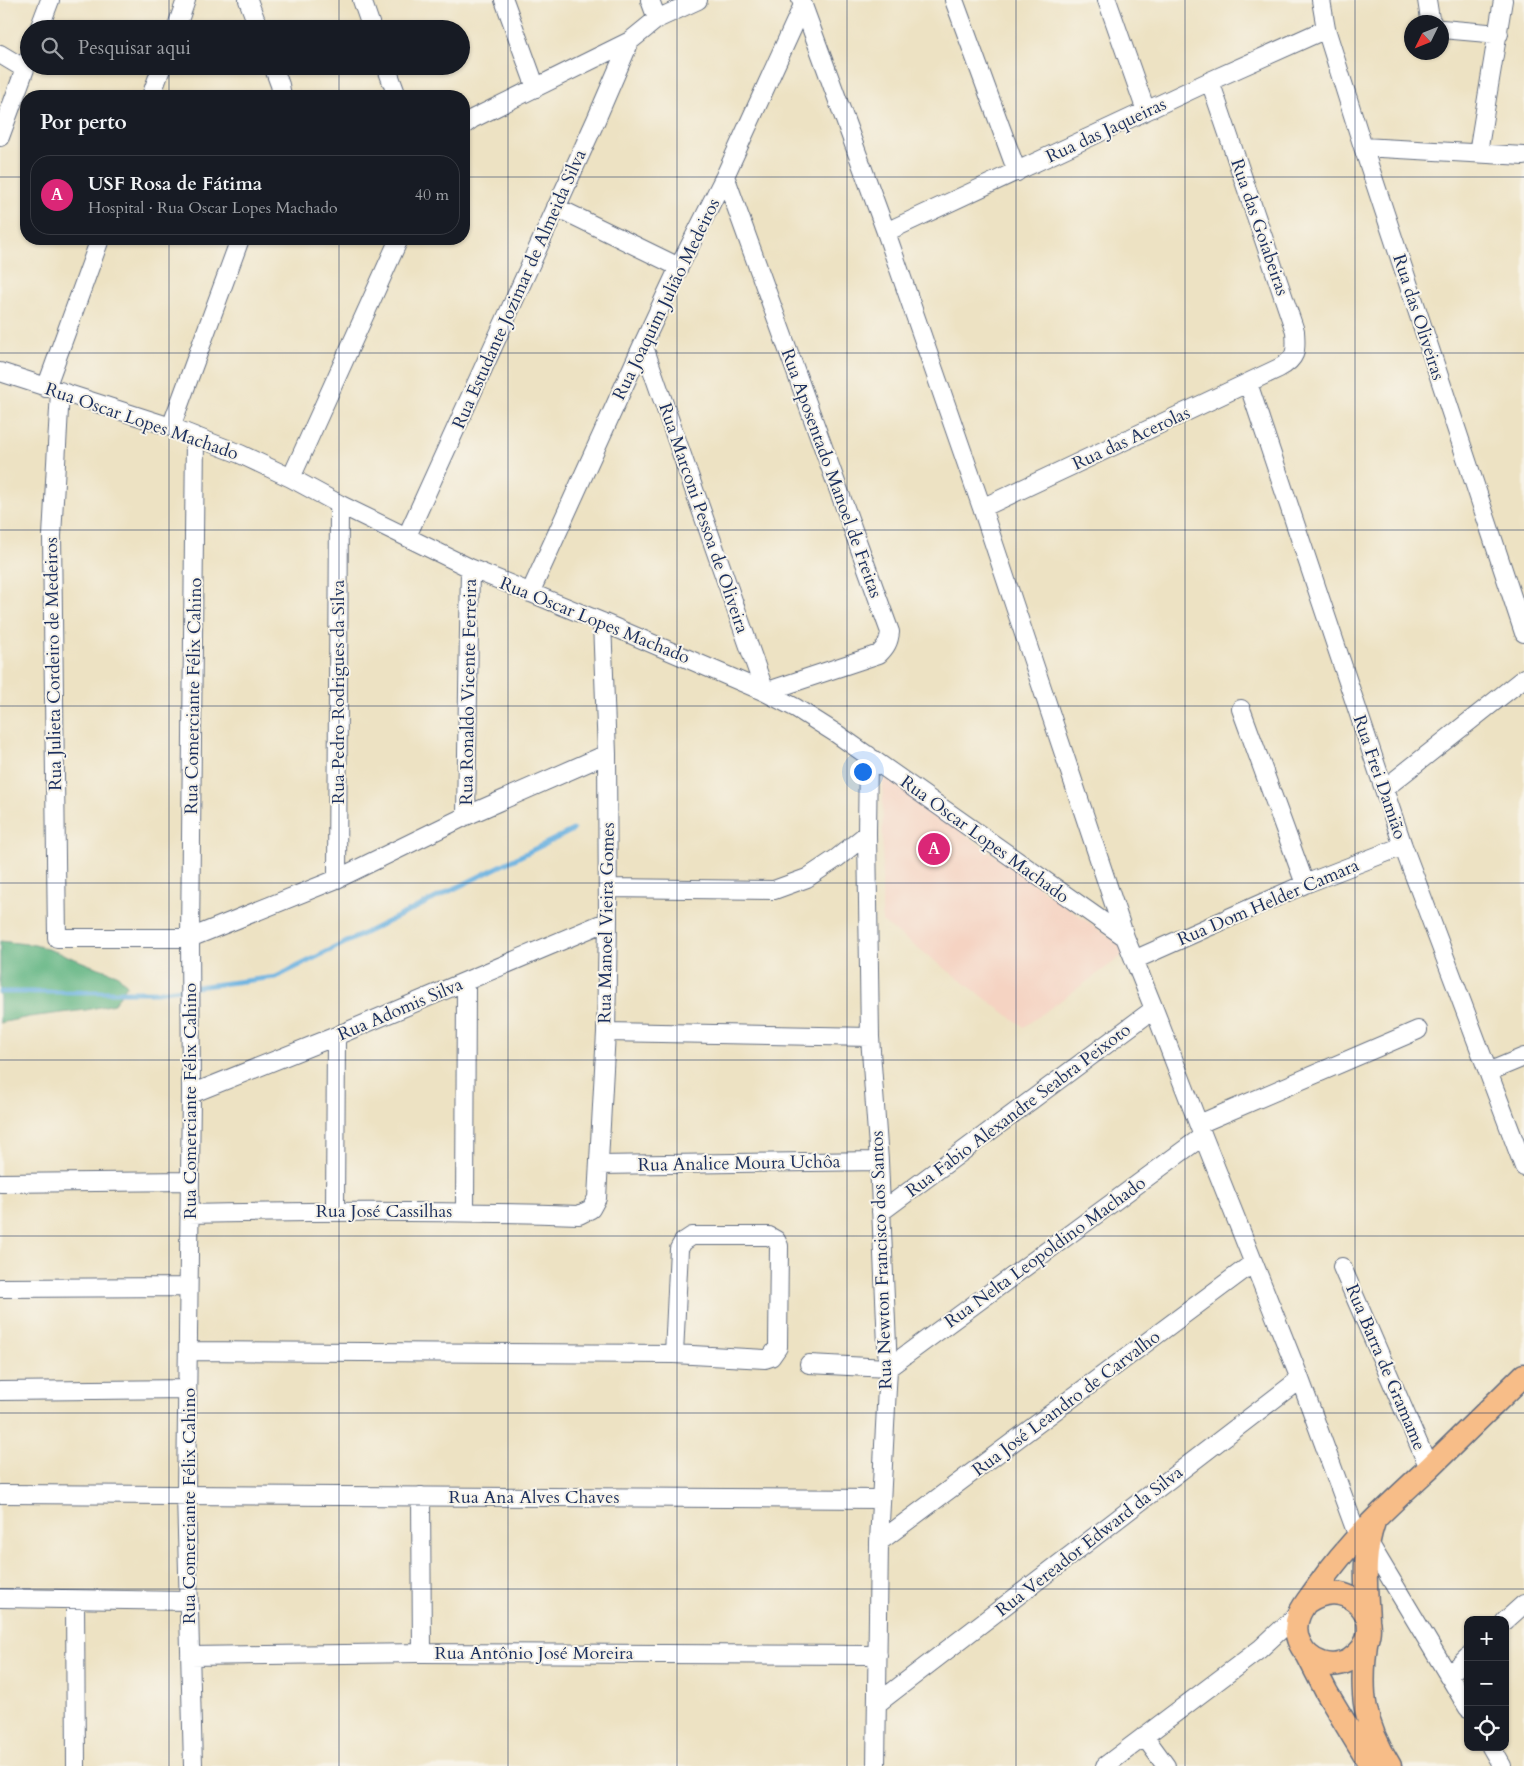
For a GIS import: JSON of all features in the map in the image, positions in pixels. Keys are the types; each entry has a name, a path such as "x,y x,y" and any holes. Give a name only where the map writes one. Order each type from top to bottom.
{"main road":[{"path":"1371,1766 1327,1693 1305,1652 1297,1637 1296,1626 1304,1607 1333,1565 1363,1539 1376,1517 1524,1376"},
{"path":"1363,1539 1367,1633 1364,1702 1366,1715 1373,1734 1390,1766"},
{"path":"1304,1607 1316,1596 1327,1593 1344,1595 1358,1603 1365,1612 1367,1633 1359,1654 1349,1661 1337,1665 1317,1661 1305,1652"}],"street":[{"path":"42,20 50,0"},
{"path":"179,20 186,0"},
{"path":"248,0 256,20"},
{"path":"362,0 369,20"},
{"path":"504,0 536,88"},
{"path":"650,0 657,19"},
{"path":"470,120 630,42 657,19 698,0"},
{"path":"954,0 1017,172"},
{"path":"1107,0 1146,111"},
{"name":"Rua das Oliveiras","path":"1321,0 1326,30 1363,147 1524,633"},
{"path":"1427,0 1429,15"},
{"path":"1478,154 1503,0"},
{"path":"802,2 886,232 982,508 1124,937 1363,1539 1467,1706"},
{"name":"Rua Joaquim Julião Medeiros","path":"530,593 679,267 725,176 802,2"},
{"name":"Rua das Jaqueiras","path":"886,232 1210,81 1326,30"},
{"path":"1449,30 1499,34"},
{"name":"Rua Estudante Jozimar de Almeida Silva","path":"407,536 630,42"},
{"path":"0,54 20,61"},
{"path":"0,137 23,75"},
{"path":"153,90 159,75"},
{"path":"276,75 281,90"},
{"path":"389,75 395,90"},
{"name":"Rua das Goiabeiras","path":"1210,81 1296,331 1296,350 1293,357 1279,368"},
{"path":"1363,147 1524,156"},
{"name":"Rua Aposentado Manoel de Freitas","path":"725,176 890,632 886,647 879,654 765,692"},
{"path":"556,207 679,267"},
{"name":"Rua Julieta Cordeiro de Medeiros","path":"98,245 53,389 52,536 56,938 190,938"},
{"path":"171,427 238,245"},
{"path":"291,478 396,245"},
{"name":"Rua Marconi Pessoa de Oliveira","path":"643,344 765,692"},
{"name":"Rua das Acerolas","path":"982,508 1279,368"},
{"name":"Rua Oscar Lopes Machado","path":"0,372 171,427 240,454 470,568 765,692 796,708 868,755 1124,937"},
{"name":"Rua Frei Damião","path":"1248,384 1403,846 1524,1167"},
{"name":"Rua Comerciante Félix Cahino","path":"193,1766 186,1494 191,1094 190,938 195,436"},
{"name":"Rua Pedro Rodrigues da Silva","path":"337,880 339,504"},
{"name":"Rua Ronaldo Vicente Ferreira","path":"466,816 470,568"},
{"name":"Rua Manoel Vieira Gomes","path":"579,1215 587,1212 595,1204 597,1198 606,1032 608,921 607,754 602,622"},
{"path":"1384,789 1524,678"},
{"path":"1241,709 1305,884"},
{"path":"190,938 337,880 466,816 607,754"},
{"name":"Rua Newton Francisco dos Santos","path":"868,755 867,834 870,1037 879,1161 888,1368 879,1542 876,1766"},
{"path":"608,888 774,890 807,878 837,858 867,834"},
{"name":"Rua Dom Helder Camara","path":"1134,960 1305,884 1403,846"},
{"name":"Rua Adomis Silva","path":"191,1094 336,1036 608,921"},
{"path":"465,1211 466,982"},
{"name":"Rua Fabio Alexandre Seabra Peixoto","path":"881,1212 1154,1009"},
{"name":"Rua Nelta Leopoldino Machado","path":"888,1368 1200,1130 1418,1030"},
{"path":"606,1032 870,1037"},
{"path":"335,1211 336,1036"},
{"path":"1488,1072 1524,1057"},
{"name":"Rua Analice Moura Uchôa","path":"599,1165 879,1161"},
{"path":"0,1182 190,1181"},
{"name":"Rua José Cassilhas","path":"189,1214 465,1211 579,1215"},
{"path":"188,1351 674,1354 765,1360 771,1357 778,1347 780,1252 776,1240 769,1236 692,1236 682,1242 679,1249 674,1354"},
{"name":"Rua José Leandro de Carvalho","path":"879,1542 1252,1263"},
{"name":"Rua Barra de Gramame","path":"1342,1267 1429,1468"},
{"path":"0,1288 188,1287"},
{"path":"809,1364 888,1368"},
{"name":"Rua Vereador Edward da Silva","path":"878,1703 1300,1379"},
{"path":"0,1392 187,1389"},
{"name":"Rua Ana Alves Chaves","path":"0,1494 881,1499"},
{"path":"421,1496 422,1653"},
{"path":"0,1598 189,1601"},
{"path":"75,1600 76,1766"},
{"path":"1509,1617 1524,1604"},
{"path":"1104,1766 1260,1649 1304,1607"},
{"path":"1260,1649 1291,1644 1305,1652"},
{"name":"Rua Antônio José Moreira","path":"190,1656 422,1653 878,1655"},
{"path":"1448,1676 1464,1661"},
{"path":"1144,1736 1166,1766"},
{"path":"1493,1751 1502,1766"}],"shaded area":[{"path":"883,776 1129,951 1024,1027 882,922"}],"green space":[{"path":"0,941 35,945 63,954 117,974 127,985 114,1004 0,1023"}],"waterway":[{"path":"0,992 156,992 276,977 573,830"}],"place":[{"name":"USF Rosa de Fátima","path":"934,849"}]}
